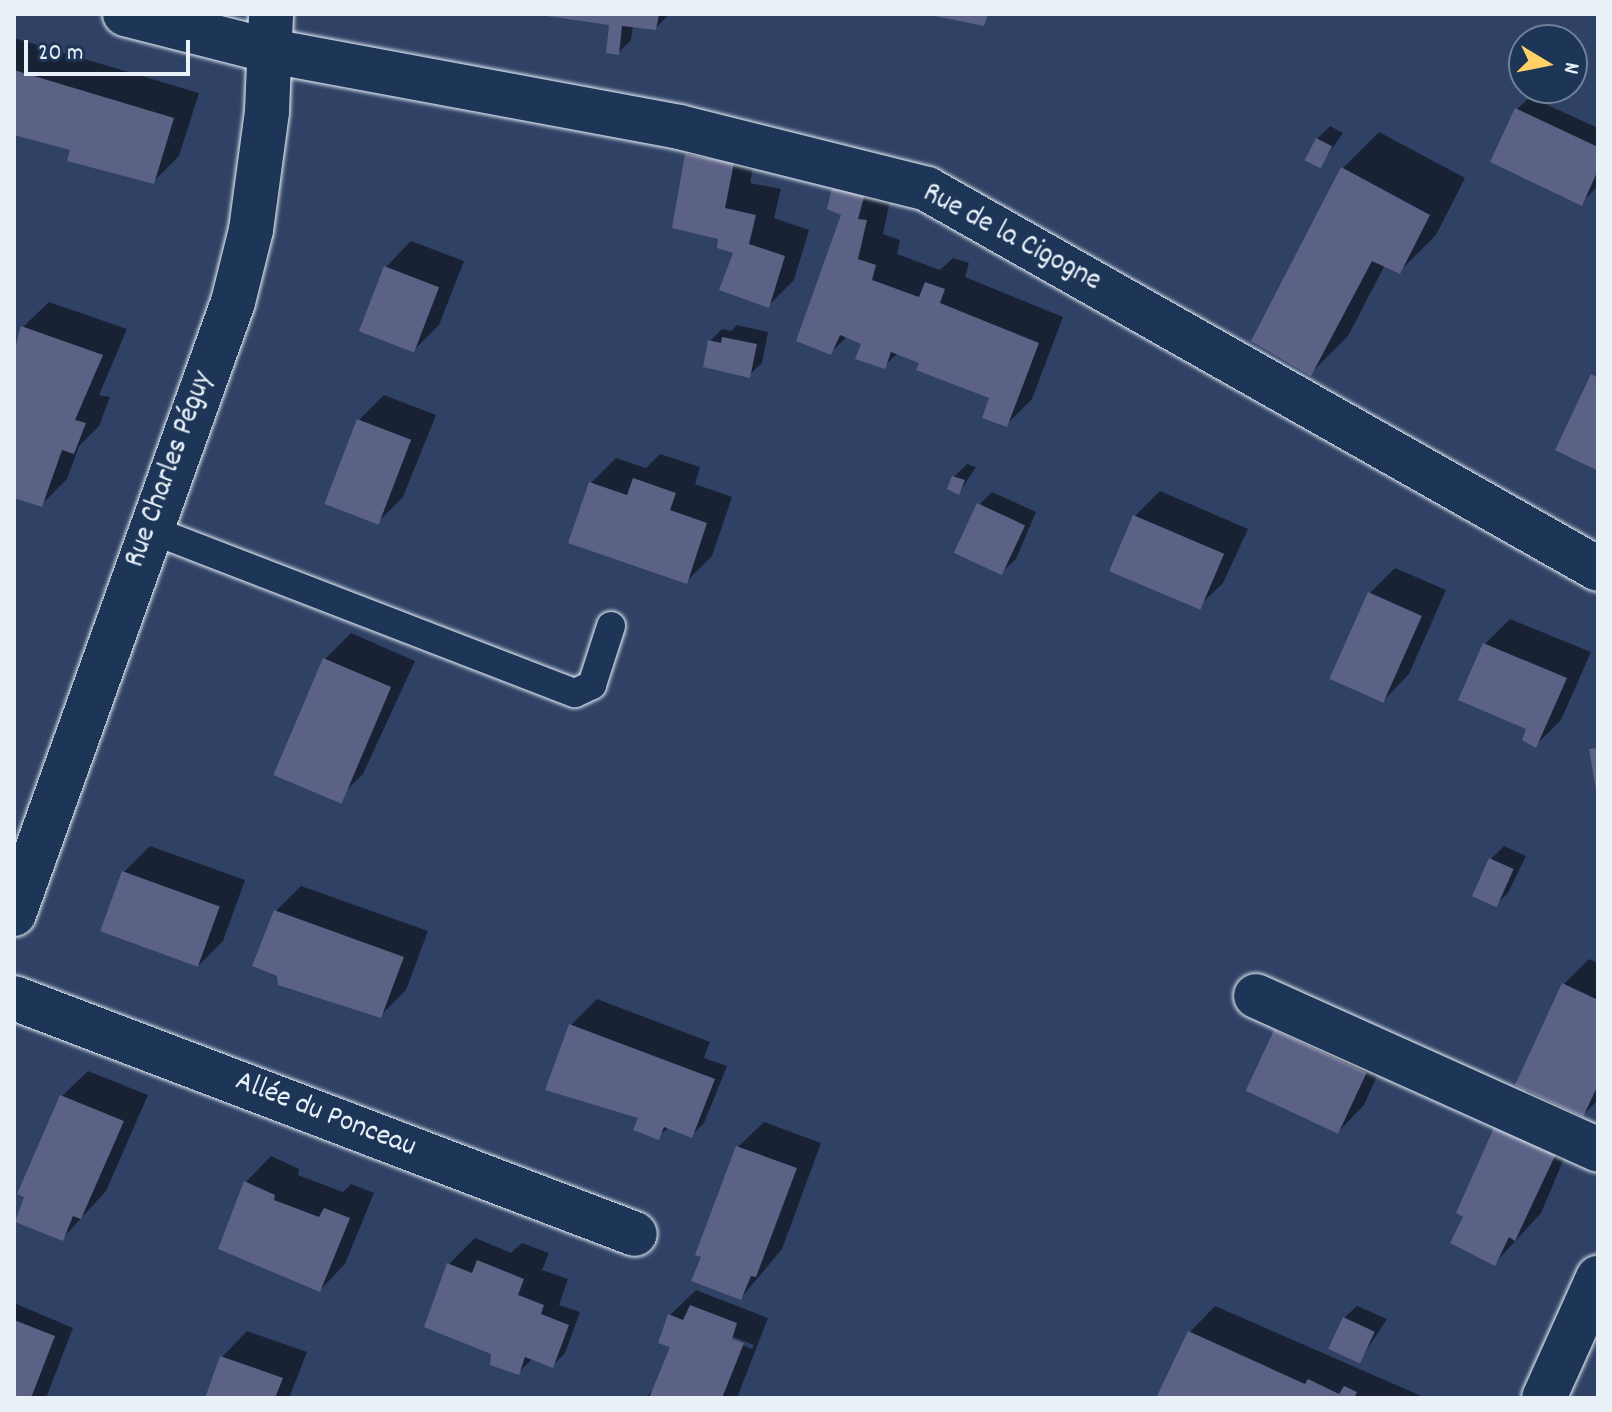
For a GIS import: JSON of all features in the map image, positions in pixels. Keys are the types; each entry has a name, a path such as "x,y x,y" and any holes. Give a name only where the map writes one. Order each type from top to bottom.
{"street":[{"name":"Rue de la Cigogne","path":"125,14 270,33 679,127 927,189 1598,569"},
{"name":"Rue Charles Péguy","path":"14,914 149,529 233,302 248,244 270,33"},
{"path":"1256,996 1598,1150"},
{"name":"Allée du Ponceau","path":"14,998 635,1234"},
{"path":"1544,1398 1598,1278"}],"lane":[{"path":"149,529 575,693 592,685 611,626"}],"building":[{"path":"533,14 659,14 656,30 622,26 619,55 606,53 609,25"},
{"path":"988,14 984,26 930,15"},
{"path":"14,70 174,118 154,184 67,161 70,150 14,135"},
{"path":"1515,108 1598,147 1598,170 1582,206 1490,162"},
{"path":"1316,138 1332,146 1321,168 1305,160"},
{"path":"685,154 734,163 725,208 756,215 749,244 785,256 769,308 719,290 733,253 717,248 718,239 672,228"},
{"path":"1341,167 1430,215 1400,274 1372,261 1311,376 1251,341"},
{"path":"833,183 865,193 858,219 867,220 858,259 876,265 872,280 919,297 925,282 945,289 940,303 1039,343 1007,427 982,418 989,398 916,370 919,363 891,352 885,369 855,359 861,344 840,335 831,355 796,341 841,215 827,209"},
{"path":"384,266 439,287 414,352 359,331"},
{"path":"21,326 103,355 75,420 86,423 74,454 62,450 42,507 14,498 14,351"},
{"path":"722,337 757,344 750,378 703,367 708,340 721,343"},
{"path":"1591,374 1598,378 1598,471 1555,450"},
{"path":"357,419 411,440 379,525 324,504"},
{"path":"952,476 965,480 959,495 947,489"},
{"path":"633,478 676,493 670,510 707,523 687,584 568,543 589,482 627,495"},
{"path":"977,503 1025,525 1002,575 954,553"},
{"path":"1133,515 1224,554 1200,610 1109,571"},
{"path":"1368,592 1422,616 1383,703 1329,679"},
{"path":"1483,643 1567,678 1536,748 1522,740 1526,729 1458,700"},
{"path":"323,658 391,687 341,804 273,775"},
{"path":"1598,748 1598,790 1596,790 1589,749"},
{"path":"1489,858 1514,869 1497,907 1472,896"},
{"path":"122,871 220,907 198,967 100,931"},
{"path":"274,910 404,957 381,1018 278,985 277,976 252,966"},
{"path":"1562,983 1598,1000 1598,1085 1583,1117 1515,1085"},
{"path":"569,1024 715,1079 692,1138 664,1127 659,1140 633,1130 638,1118 545,1090"},
{"path":"1274,1030 1366,1073 1338,1134 1246,1091"},
{"path":"60,1095 124,1121 81,1219 73,1216 63,1241 15,1222 24,1197 17,1194"},
{"path":"1500,1114 1561,1143 1515,1241 1509,1237 1495,1266 1450,1243 1463,1217 1456,1213"},
{"path":"736,1146 797,1168 756,1277 751,1276 741,1300 691,1281 701,1257 695,1255"},
{"path":"244,1181 275,1195 274,1200 319,1217 324,1208 350,1218 320,1292 218,1249"},
{"path":"477,1260 524,1279 518,1295 544,1305 541,1314 569,1325 553,1368 525,1357 519,1375 490,1365 491,1354 424,1327 447,1263 472,1273"},
{"path":"690,1305 737,1323 732,1339 744,1343 722,1398 649,1398 670,1347 658,1343 668,1314 683,1320"},
{"path":"1343,1317 1375,1332 1360,1364 1328,1349"},
{"path":"14,1320 55,1336 31,1398 14,1398"},
{"path":"1188,1331 1305,1384 1308,1379 1339,1394 1344,1386 1357,1392 1354,1398 1156,1398"},
{"path":"220,1356 283,1378 275,1398 205,1398"}]}
